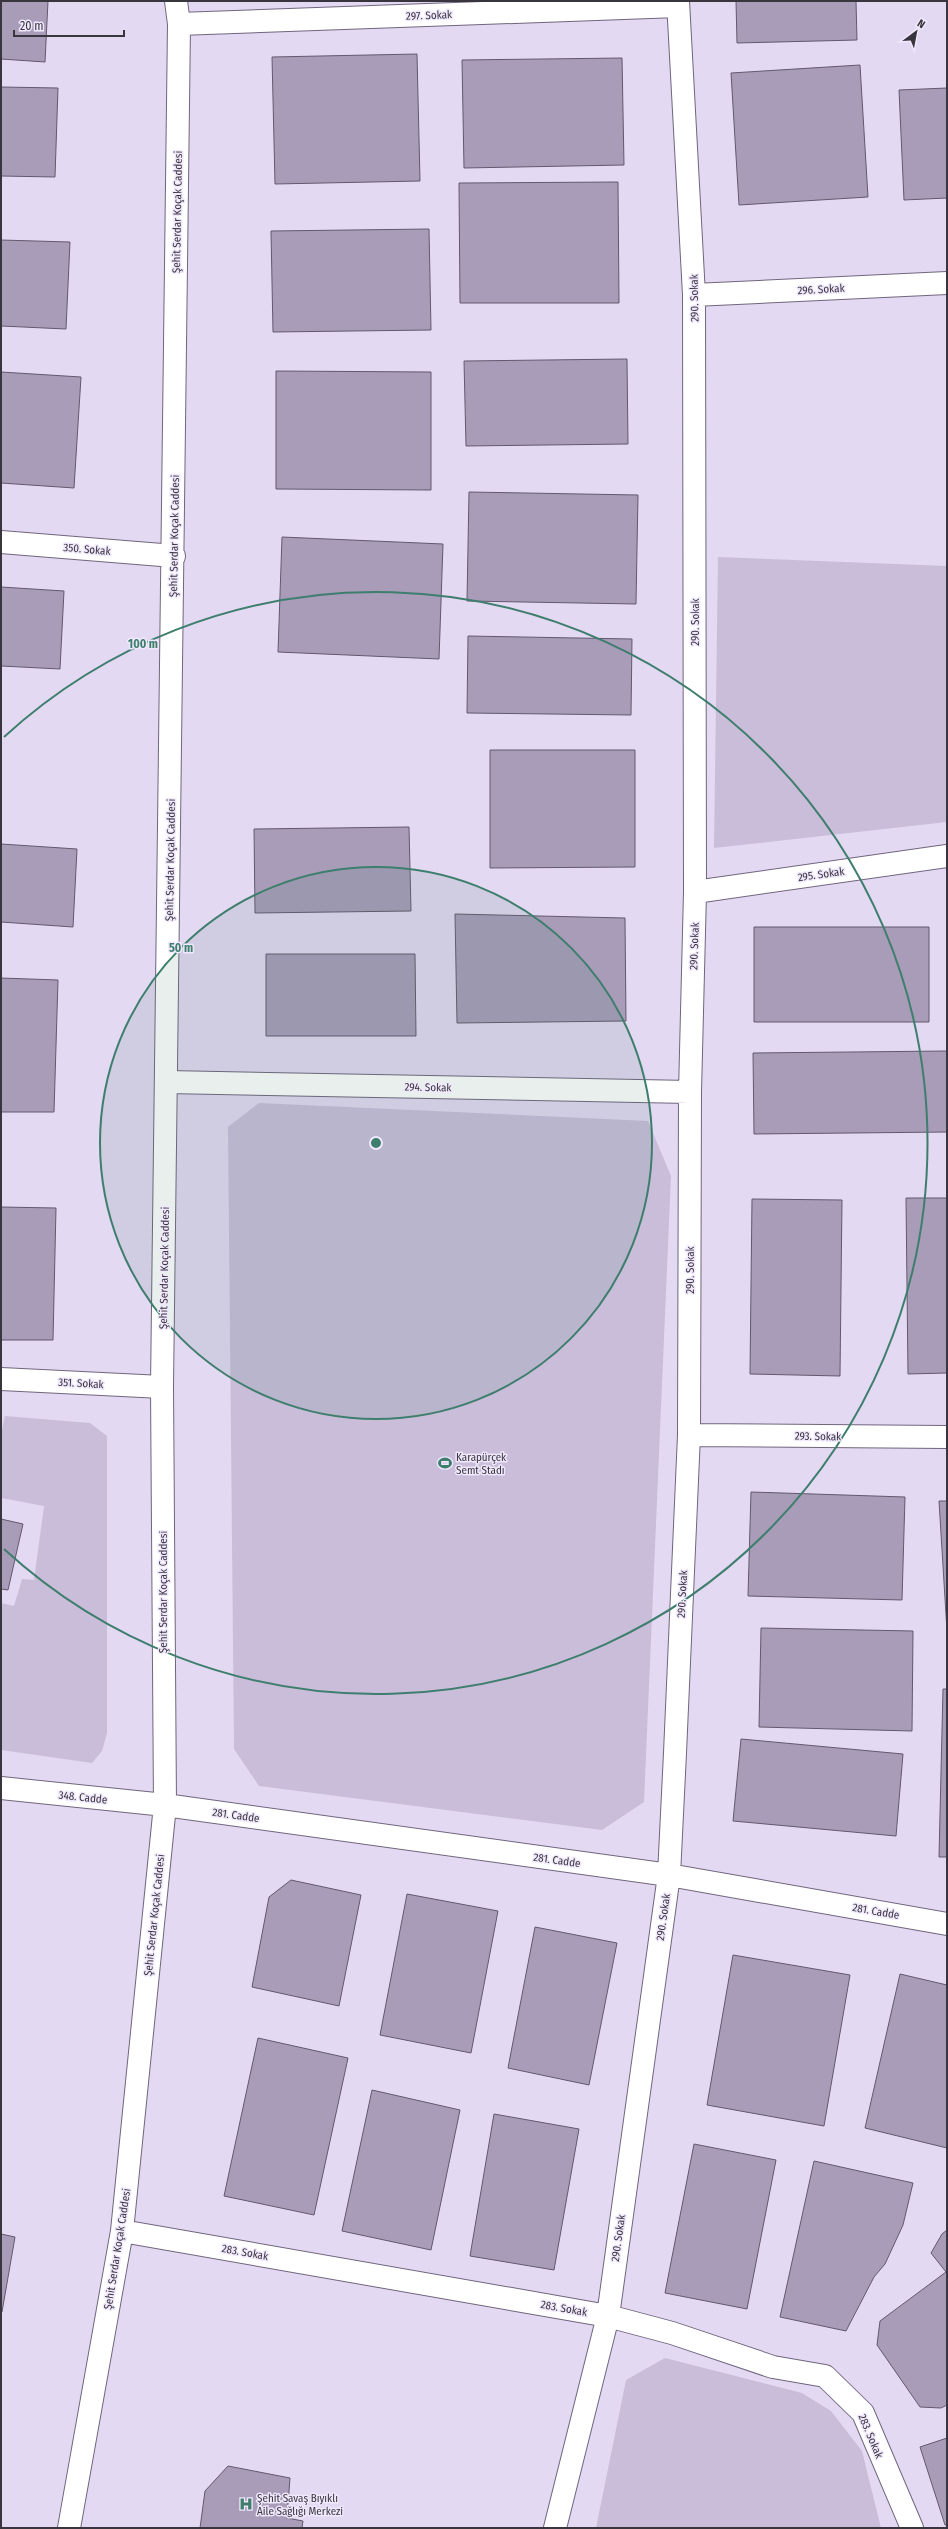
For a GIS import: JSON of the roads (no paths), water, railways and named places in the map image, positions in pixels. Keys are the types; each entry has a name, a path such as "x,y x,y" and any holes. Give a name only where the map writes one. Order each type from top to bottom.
{"street":[{"name":"Şehit Serdar Koçak Caddesi","path":"69,2528 122,2231 165,1805 162,1387 174,556 179,24 176,1"},
{"name":"297. Sokak","path":"179,24 678,3"},
{"name":"290. Sokak","path":"555,2528 608,2316 668,1875 689,1435 690,1092 695,892 694,295 678,3"},
{"name":"296. Sokak","path":"694,295 947,283"},
{"name":"350. Sokak","path":"1,542 174,556"},
{"name":"295. Sokak","path":"695,892 947,856"},
{"name":"294. Sokak","path":"167,1082 690,1092"},
{"name":"351. Sokak","path":"1,1379 162,1387"},
{"name":"293. Sokak","path":"689,1435 947,1437"},
{"name":"348. Cadde","path":"1,1788 165,1805"},
{"name":"281. Cadde","path":"165,1805 668,1875 947,1924"},
{"name":"283. Sokak","path":"122,2231 608,2316 672,2333 773,2367 825,2376 864,2413 912,2528"}],"place":[{"name":"Karapürçek Semt Stadı","path":"445,1463"},
{"name":"Şehit Savaş Bıyıklı Aile Sağlığı Merkezi","path":"246,2504"}]}
